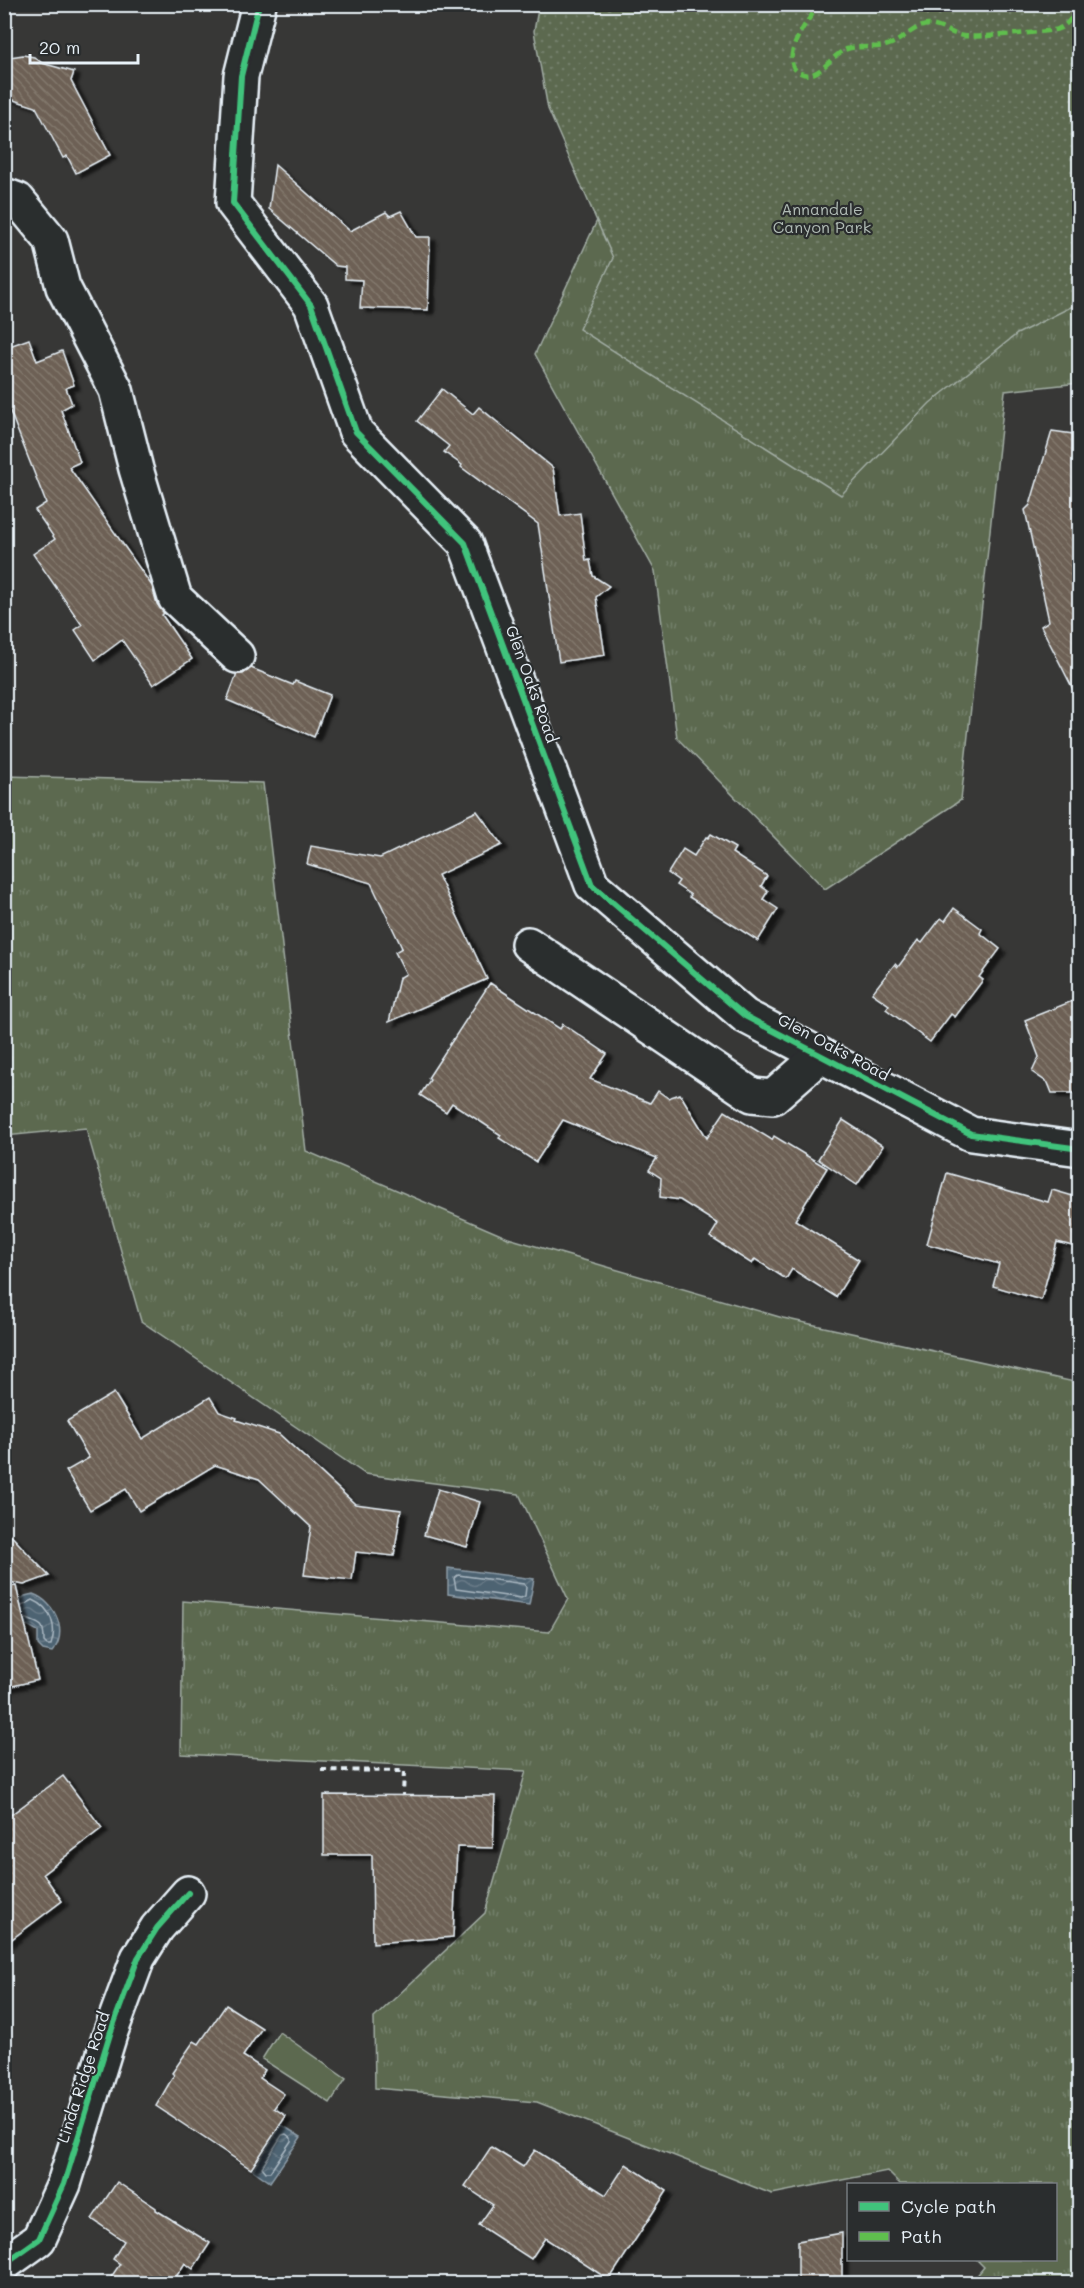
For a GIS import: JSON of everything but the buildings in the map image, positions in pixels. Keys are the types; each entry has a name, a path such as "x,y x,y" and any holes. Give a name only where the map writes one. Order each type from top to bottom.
{"street":[{"name":"Glen Oaks Road","path":"259,4 241,76 233,203 311,305 356,432 465,543 592,885 745,1016 971,1134 1080,1149"},
{"path":"4,195 18,200 51,240 63,287 116,390 136,468 175,598 237,656"},
{"path":"528,944 752,1095 772,1097 821,1055"},
{"name":"Linda Ridge Road","path":"4,2264 39,2239 64,2184 110,2034 138,1958 158,1928 188,1893"}],"path":[{"path":"321,1770 404,1772 403,1795"}],"green space":[{"name":"Annandale Canyon Park","path":"539,4 1079,5 1079,30 1073,35 1080,55 1079,303 1017,334 930,403 841,495 579,329 613,258 548,109 534,31"},
{"path":"538,5 1079,5 1079,383 1005,391 961,800 825,889 677,738 655,571 535,354 646,115"},
{"path":"5,776 263,783 306,1151 508,1238 783,1318 1079,1383 1079,2283 971,2283 984,2267 978,2261 1057,2261 1057,2183 899,2183 887,2171 772,2194 537,2102 375,2088 374,2018 485,1913 526,1771 181,1754 183,1601 549,1632 568,1599 519,1494 365,1474 141,1321 86,1128 5,1136"},
{"path":"279,2032 346,2079 330,2103 262,2059"}],"water":[{"path":"448,1568 534,1579 529,1605 448,1594"},
{"path":"33,1594 48,1604 58,1619 59,1636 52,1652 43,1650 38,1645 38,1631 21,1622 17,1602"},
{"path":"282,2125 301,2137 270,2182 253,2170"}],"marked path":[{"path":"822,4 804,26 794,47 792,65 804,74 817,72 847,49 888,45 917,28 928,25 963,36 1058,29 1071,19 1077,4"}],"cycle path":[{"path":"259,4 241,76 233,203 311,305 356,432 465,543 592,885 745,1016 971,1134 1080,1149"},
{"path":"4,2264 39,2239 64,2184 110,2034 138,1958 157,1928 188,1893"}]}
